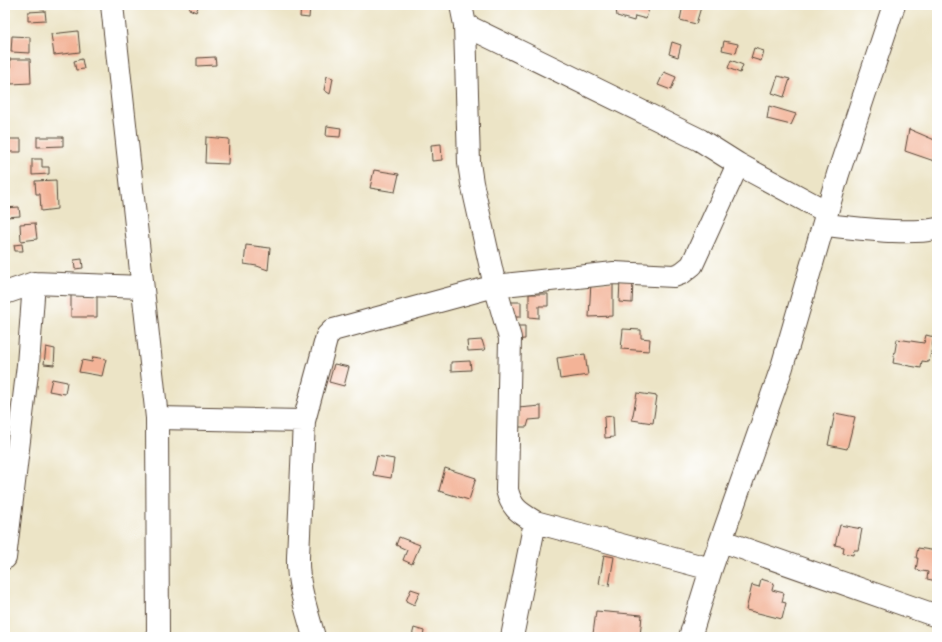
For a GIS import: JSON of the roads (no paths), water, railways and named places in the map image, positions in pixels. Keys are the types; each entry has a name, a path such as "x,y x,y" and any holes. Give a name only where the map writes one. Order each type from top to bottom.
{"street":[{"path":"112,5 157,418 158,637"},
{"path":"690,637 782,367 825,218 894,5"},
{"path":"463,15 700,140 825,218 908,231 925,231 937,228"},
{"path":"463,15 469,163 472,183 495,286 510,338 507,490 510,502 519,513 535,522 712,569"},
{"path":"314,637 298,569 304,421 327,336 333,330 495,286 614,273 674,276 682,273 692,265 738,164"},
{"path":"5,293 34,283 142,287"},
{"path":"5,558 28,365 34,283"},
{"path":"157,418 304,421"},
{"path":"512,637 535,522"},
{"path":"722,541 937,616"}]}
